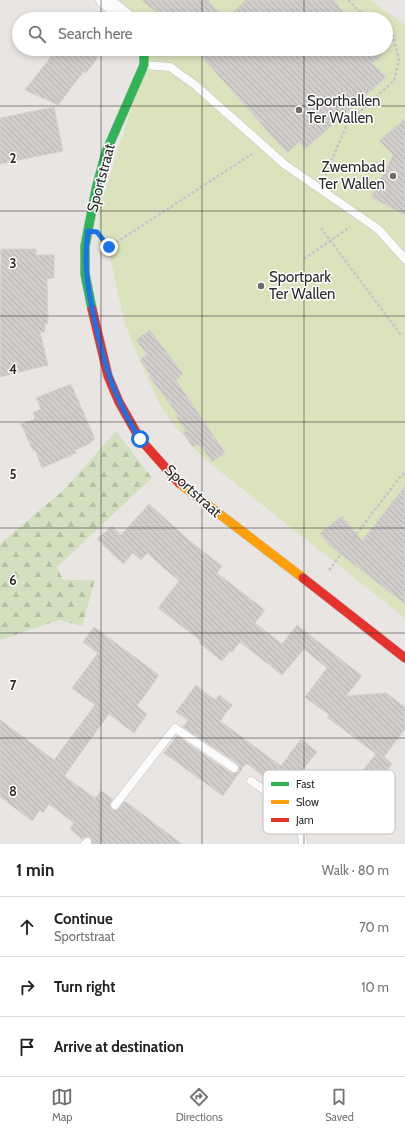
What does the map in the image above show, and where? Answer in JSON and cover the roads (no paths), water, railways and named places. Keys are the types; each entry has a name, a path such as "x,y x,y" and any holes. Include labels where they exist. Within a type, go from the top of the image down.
{"street":[{"path":"104,0 119,12"},
{"name":"Sportstraat","path":"144,56 144,65 106,152 96,189 85,246 85,274 99,342 108,376 119,402 140,439 179,483 405,658"}],"lane":[{"path":"144,65 170,67 195,85 284,164 378,229 405,259"},
{"path":"115,805 176,728 234,768"},
{"path":"251,781 263,789"},
{"path":"302,834 303,844"}],"place":[{"name":"Sporthallen Ter Wallen","path":"299,110"},
{"name":"Zwembad Ter Wallen","path":"393,176"},
{"name":"Sportpark Ter Wallen","path":"261,286"}]}
